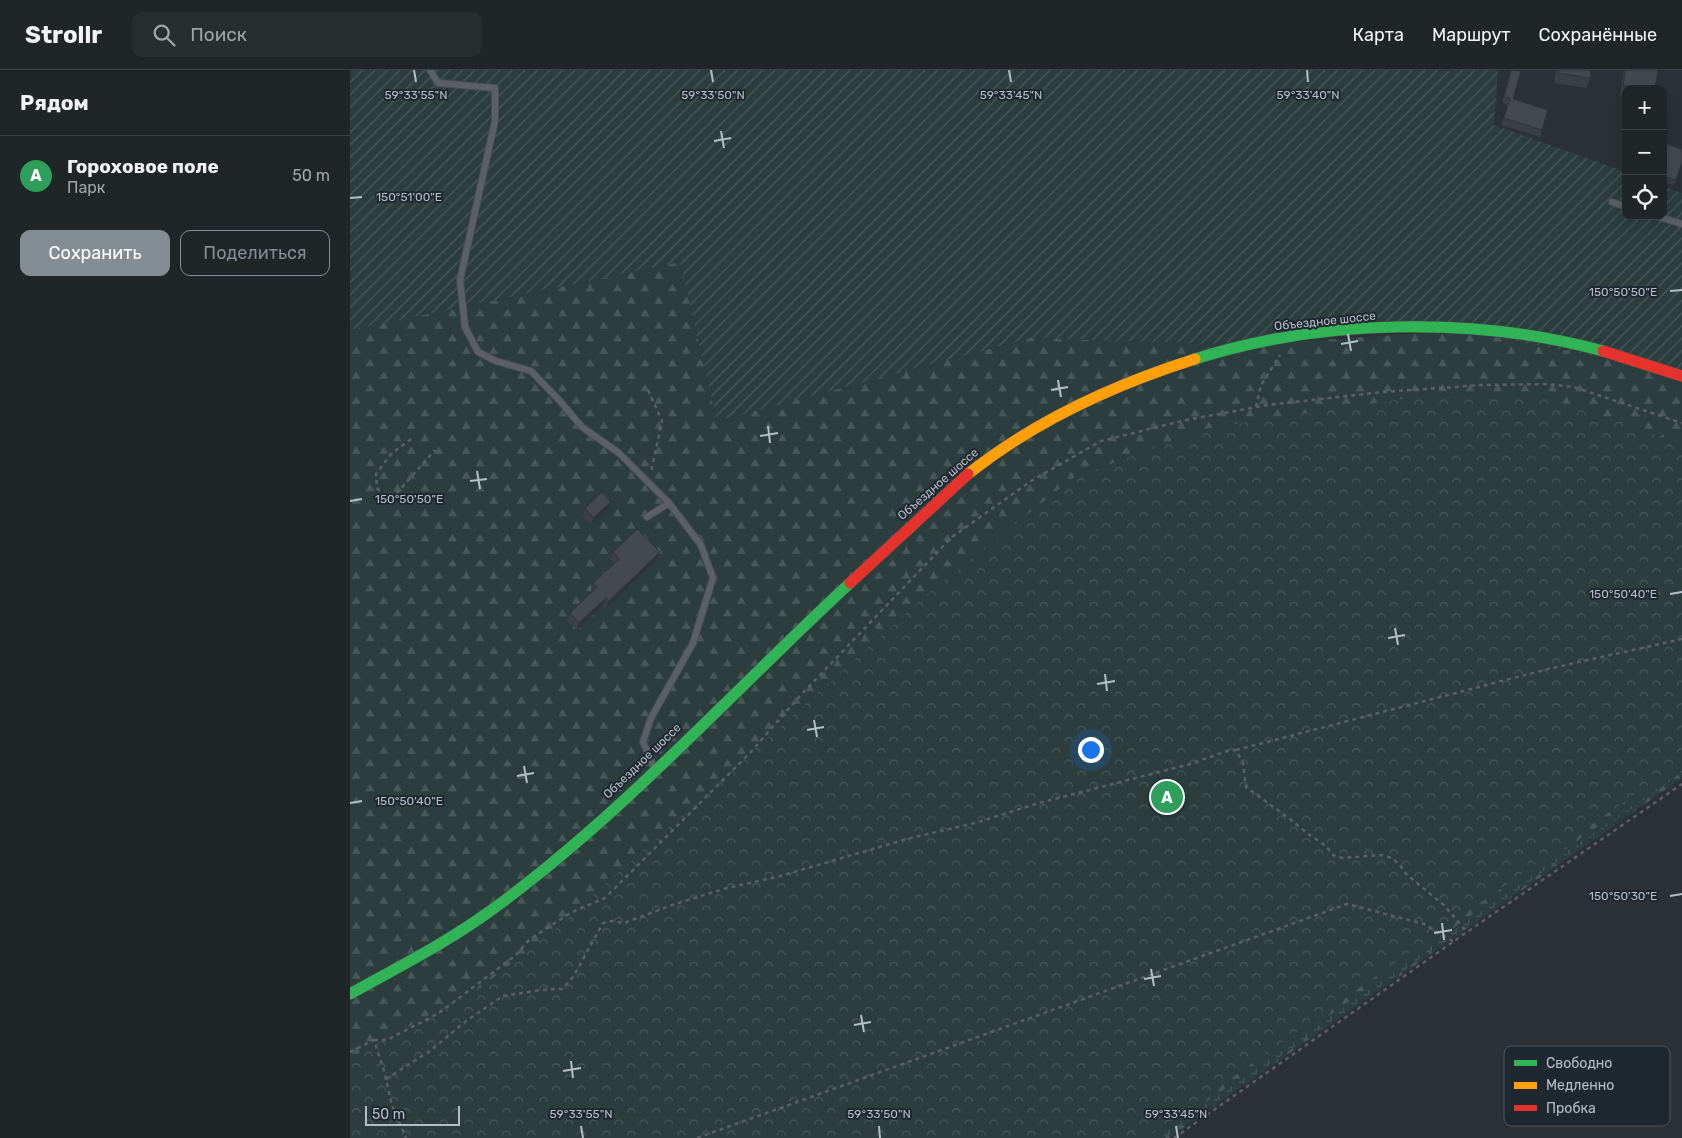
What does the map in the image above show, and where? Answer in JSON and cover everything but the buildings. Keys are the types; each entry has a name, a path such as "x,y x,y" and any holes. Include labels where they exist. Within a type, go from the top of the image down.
{"street":[{"name":"Объездное шоссе","path":"350,994 427,951 509,898 582,837 819,611 889,548 921,515 1004,446 1076,405 1142,376 1210,355 1283,338 1404,327 1482,329 1519,333 1561,341 1682,376"}],"lane":[{"path":"430,70 438,83 495,88 495,121 460,280 464,327 478,352 496,362 531,371 582,427 619,454 669,503 701,544 713,578 693,643 651,718 643,742 654,769"},
{"path":"1612,202 1622,206"},
{"path":"1667,219 1682,224"},
{"path":"647,517 669,503"}],"path":[{"path":"1256,407 1261,386 1280,357 1283,338"},
{"path":"350,1052 374,1040 387,1040 439,1013 516,955 529,940 570,913 605,898 749,754 798,698 952,537 1031,482 1101,441 1186,420 1256,407 1384,392 1482,385 1547,384 1574,387 1682,423"},
{"path":"648,390 662,421 649,483"},
{"path":"412,439 391,454 376,474 377,488 386,497 396,494 435,450"},
{"path":"386,1079 430,1051 466,1021 503,996 562,989 573,977 603,923 612,921 624,923 675,904 727,888 777,877 907,839 975,823 1038,804 1190,764 1230,750 1548,669 1682,639"},
{"path":"1236,750 1243,763 1246,787 1255,795 1264,799 1326,846 1334,856 1342,858 1381,855 1392,858 1400,864 1407,875 1444,905 1468,932"},
{"path":"1174,1138 1682,784"},
{"path":"697,1138 1347,904 1424,924 1454,942"},
{"path":"374,1040 392,1105 406,1138"}],"green space":[{"path":"350,70 1498,70 1494,125 1622,171 1622,220 1667,220 1667,187 1682,193 1682,377 1654,367 1442,327 1249,345 1030,338 717,421 680,262 350,330"},
{"path":"680,262 717,421 1030,338 1249,345 1482,329 1682,377 1682,778 1169,1138 350,1138 350,330"},
{"path":"1449,392 1541,395 1682,444 1682,761 1146,1138 350,1138 350,1058 482,987 557,928 930,592 1073,478 1209,428"},
{"path":"1682,767 1682,772 1665,785 1464,928 1164,1138 1155,1138"}],"traffic: fast":[{"path":"1195,359 1243,346 1294,336 1398,327 1451,328 1503,332 1554,340 1603,351"},
{"path":"350,994 423,954 458,932 493,909 541,872 632,793 850,583"}],"traffic: slow":[{"path":"968,474 1021,437 1076,406 1134,380 1195,359"}],"traffic: jam":[{"path":"1603,351 1682,376"},
{"path":"850,583 968,474"}],"place":[{"name":"Гороховое поле","path":"1167,797"}]}
